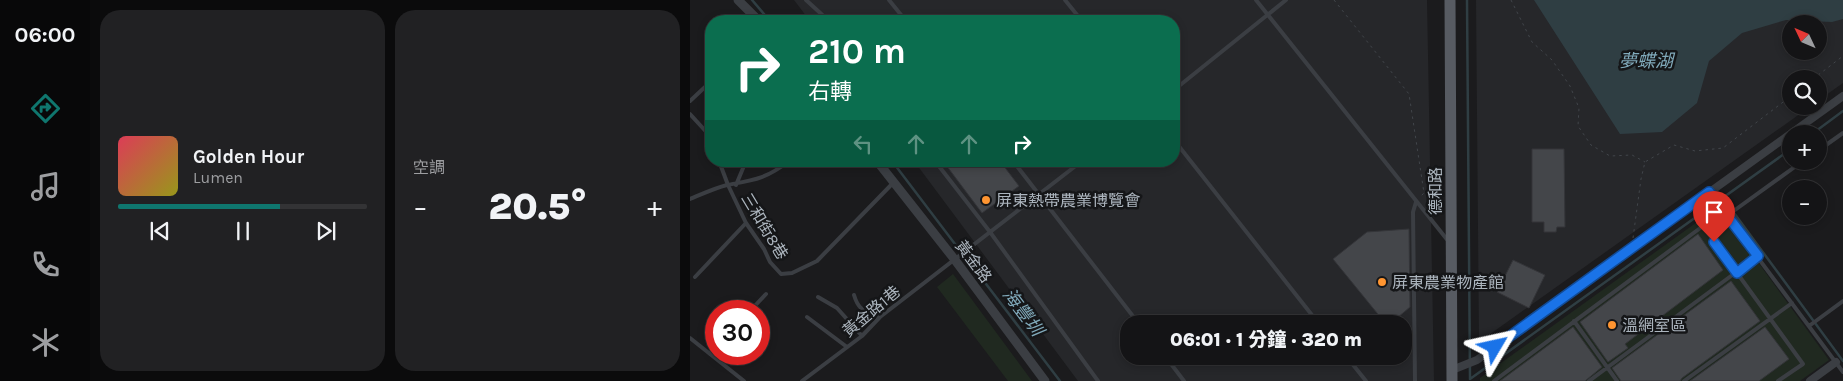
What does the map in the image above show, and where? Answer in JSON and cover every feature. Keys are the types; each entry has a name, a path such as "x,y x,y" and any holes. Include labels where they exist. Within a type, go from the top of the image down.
{"main road":[{"name":"德和路","path":"1450,0 1452,376"}],"street":[{"path":"738,0 753,15"},
{"path":"1452,376 1480,358 1843,96"},
{"name":"黃金路","path":"882,167 955,260 1045,381"},
{"path":"1810,381 1836,362"}],"lane":[{"path":"806,0 822,15"},
{"path":"889,0 901,15"},
{"path":"1065,0 1077,15"},
{"path":"1256,0 1452,246"},
{"path":"1180,85 1286,0"},
{"path":"690,101 705,86"},
{"path":"690,114 705,130"},
{"path":"1827,144 1843,132"},
{"path":"1180,148 1312,315"},
{"name":"三和街8巷","path":"721,167 746,223 775,269 781,274 792,273 817,261 894,182"},
{"path":"736,185 744,167"},
{"path":"690,199 728,185 754,181 782,167"},
{"path":"940,167 990,232 1098,381"},
{"path":"1017,167 1132,315"},
{"name":"黃金路1巷","path":"802,381 862,336 880,317 1074,167"},
{"path":"1728,215 1790,170"},
{"path":"1709,192 1728,215 1843,372"},
{"path":"1415,381 1413,212 1416,202"},
{"path":"695,277 746,223"},
{"path":"1494,381 1703,226 1803,364 1778,381"},
{"path":"1589,381 1758,256"},
{"path":"760,300 766,294"},
{"path":"854,295 856,304 861,309 880,317"},
{"path":"818,296 836,308 862,336"},
{"path":"1809,326 1843,301"},
{"path":"1684,381 1792,303"},
{"path":"807,317 848,347"},
{"path":"1574,322 1617,381"},
{"path":"690,338 705,350"},
{"path":"724,365 744,381"},
{"path":"1172,365 1184,381"},
{"path":"1353,365 1366,381"}],"path":[{"path":"1334,0 1409,94 1424,193 1416,202"},
{"path":"1510,0 1532,42 1552,60 1570,86 1580,108 1578,126 1591,145 1610,156 1632,155 1645,162"},
{"path":"1825,70 1843,56"},
{"path":"1631,248 1645,162 1674,145 1695,151 1723,148 1782,103"}],"shaded area":[{"path":"794,0 1427,0 1434,381 1078,381 918,167 1180,167 1180,15 805,15"},
{"path":"1476,0 1843,0 1843,83 1827,94 1827,70 1782,70 1782,115 1798,115 1479,342"},
{"path":"1718,207 1829,360 1800,381 1480,381 1480,378"},
{"path":"953,274 1032,381 1008,381 937,287"}],"water":[{"name":"夢蝶湖","path":"1534,0 1843,0 1843,19 1828,22 1828,15 1782,15 1782,21 1742,33 1709,61 1697,103 1662,132 1620,134"}],"building":[{"path":"1532,149 1564,149 1565,227 1557,227 1556,232 1544,232 1544,222 1532,222"},
{"name":"屏東熱帶農業博覽會","path":"948,167 1005,167 1019,186 982,213"},
{"name":"屏東農業物產館","path":"1409,229 1410,307 1401,315 1379,315 1333,259 1367,232"},
{"name":"溫網室區","path":"1698,234 1723,270 1625,344 1628,348 1608,362 1580,322"},
{"path":"1513,260 1545,275 1529,308 1497,292"},
{"name":"溫網室區","path":"1731,281 1760,321 1680,381 1621,381 1612,368"},
{"path":"1573,327 1602,367 1585,381 1500,381"},
{"name":"溫網室區","path":"1765,327 1789,359 1759,381 1690,381"}],"waterway":[{"name":"海豐圳","path":"752,0 765,15"},
{"path":"1467,0 1470,379"},
{"path":"1824,125 1843,111"},
{"path":"1470,379 1782,155"},
{"name":"海豐圳","path":"897,167 958,248"},
{"path":"1723,198 1843,361"},
{"name":"海豐圳","path":"967,259 1060,381"}],"place":[{"name":"屏東熱帶農業博覽會","path":"986,200"},
{"name":"屏東農業物產館","path":"1382,282"},
{"name":"溫網室區","path":"1612,325"}],"route":[{"path":"1495,347 1709,192 1758,256 1737,273 1714,242"}]}
